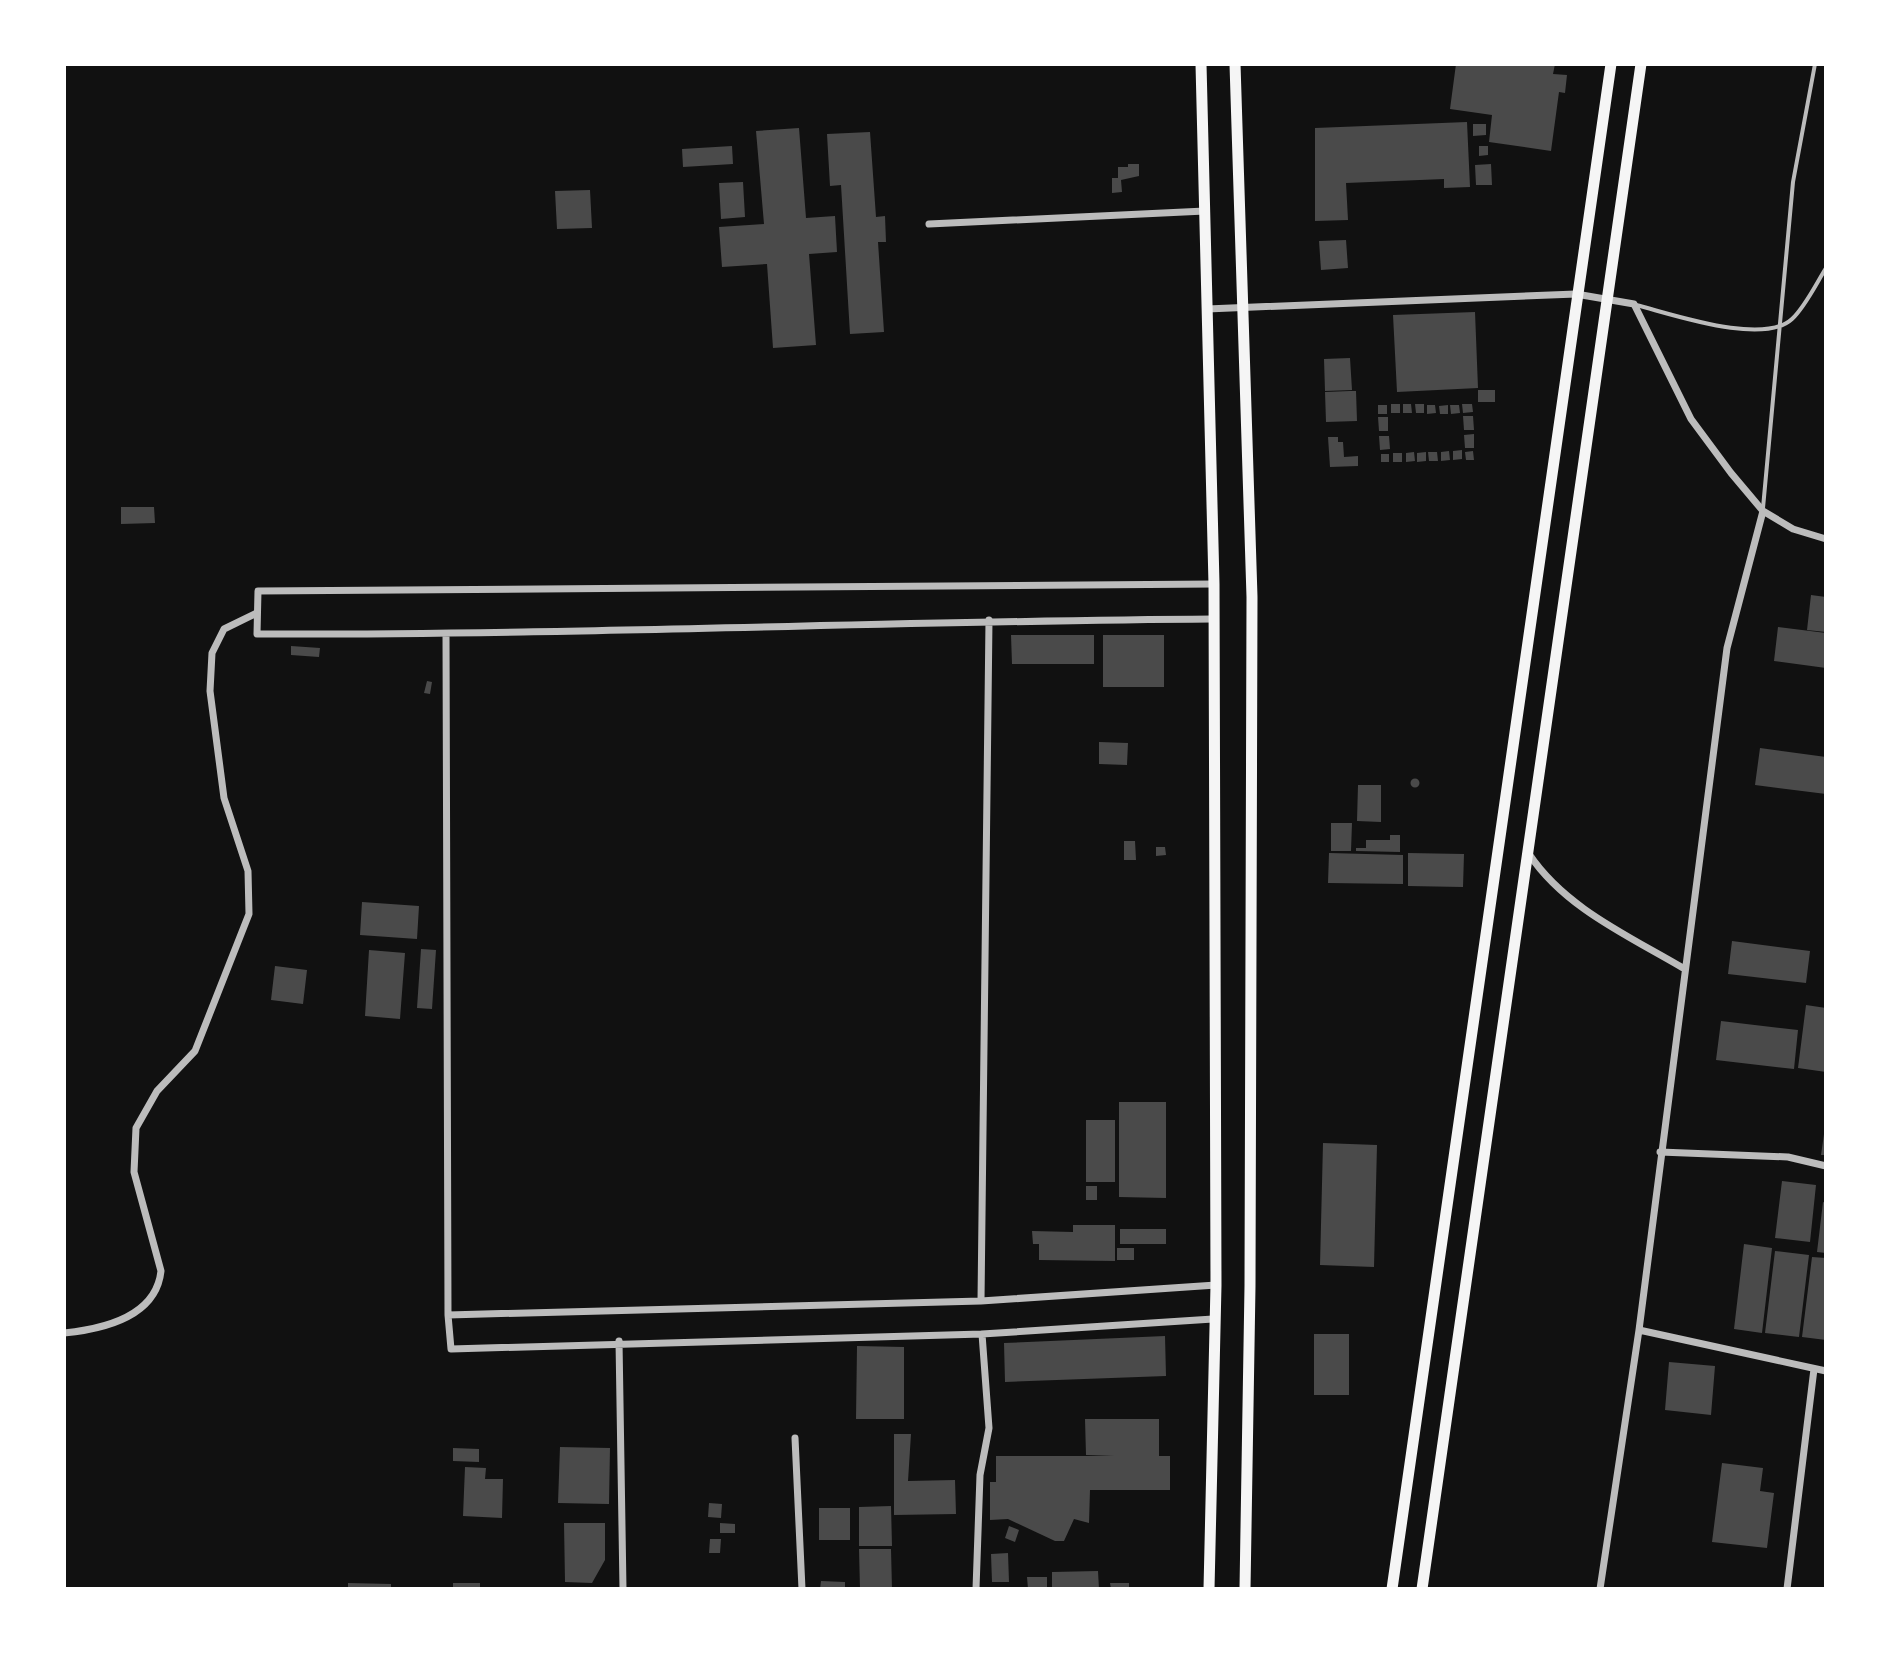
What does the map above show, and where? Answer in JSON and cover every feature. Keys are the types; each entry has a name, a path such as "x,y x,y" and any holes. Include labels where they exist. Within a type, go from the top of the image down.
{"main road":[{"path":"1201,64 1214,584 1216,1285 1209,1589"},
{"path":"1235,64 1252,597 1250,1286 1245,1589"},
{"path":"1392,1589 1611,64"},
{"path":"1422,1589 1641,64"}],"street":[{"path":"929,224 1205,211"},
{"path":"1207,309 1576,294 1634,304 1691,419 1763,511 1793,529 1826,539"},
{"path":"1600,1589 1639,1330 1683,968 1727,648 1763,511"},
{"path":"1212,619 989,620 446,634 257,634 258,591 1214,584"},
{"path":"64,1333 110,1324 149,1305 159,1288 161,1271 134,1172 136,1128 157,1091 195,1051 249,914 248,871 224,798 210,691 212,653 224,629 257,613"},
{"path":"981,1301 989,620"},
{"path":"446,634 448,1315 451,1349 619,1341 982,1334 1213,1319"},
{"path":"1528,852 1549,881 1575,903 1683,968"},
{"path":"1660,1152 1788,1157 1826,1166"},
{"path":"448,1315 981,1301 1216,1285"},
{"path":"1639,1330 1826,1371"},
{"path":"976,1589 980,1475 989,1428 982,1334"},
{"path":"619,1341 623,1589"},
{"path":"1787,1589 1814,1369"},
{"path":"795,1438 802,1589"}],"lane":[{"path":"1763,511 1793,182 1815,64"},
{"path":"1634,304 1712,324 1765,331 1779,328 1792,319 1826,268"}],"building":[{"path":"1456,64 1555,64 1553,74 1567,75 1565,93 1559,92 1551,151 1489,142 1492,115 1450,109"},
{"path":"1467,122 1470,187 1444,188 1444,179 1346,183 1348,220 1315,221 1315,128"},
{"path":"1473,124 1486,124 1486,135 1473,136"},
{"path":"799,128 806,218 835,216 837,252 809,254 816,345 773,348 767,264 722,267 719,227 764,224 756,131"},
{"path":"870,132 876,217 885,216 886,242 878,242 884,332 850,334 841,185 830,186 827,134"},
{"path":"732,146 733,164 683,167 682,149"},
{"path":"1479,146 1488,146 1488,155 1479,156"},
{"path":"1128,164 1139,164 1139,176 1121,180 1122,192 1112,193 1112,178 1118,178 1118,167 1128,167"},
{"path":"1491,164 1492,185 1476,185 1475,165"},
{"path":"743,182 745,217 721,219 719,183"},
{"path":"590,190 592,228 557,229 555,191"},
{"path":"1346,240 1348,268 1321,270 1319,241"},
{"path":"1475,312 1478,388 1397,392 1393,315"},
{"path":"1350,358 1352,390 1325,391 1324,359"},
{"path":"1478,390 1495,390 1495,402 1478,402"},
{"path":"1356,391 1357,421 1326,422 1325,392"},
{"path":"1391,404 1400,404 1400,413 1391,413"},
{"path":"1403,404 1411,404 1412,413 1403,413"},
{"path":"1415,404 1424,404 1424,413 1416,413"},
{"path":"1462,404 1472,404 1473,412 1463,413"},
{"path":"1378,405 1387,405 1387,414 1378,414"},
{"path":"1427,405 1435,405 1436,413 1427,414"},
{"path":"1448,405 1448,414 1440,414 1439,406"},
{"path":"1450,405 1459,405 1460,413 1451,414"},
{"path":"1463,416 1473,416 1474,430 1464,430"},
{"path":"1378,417 1388,417 1388,431 1379,431"},
{"path":"1474,434 1474,448 1465,448 1464,435"},
{"path":"1379,436 1389,436 1390,449 1380,450"},
{"path":"1328,437 1338,437 1338,442 1343,442 1344,457 1358,456 1358,466 1330,467"},
{"path":"1462,450 1462,459 1453,460 1453,451"},
{"path":"1449,451 1450,460 1441,461 1441,452"},
{"path":"1473,451 1474,460 1466,460 1465,452"},
{"path":"1414,452 1415,461 1406,462 1406,453"},
{"path":"1426,452 1426,461 1417,462 1417,453"},
{"path":"1428,452 1437,452 1438,461 1429,461"},
{"path":"1393,453 1402,453 1402,462 1393,462"},
{"path":"1381,454 1389,454 1389,462 1381,462"},
{"path":"121,507 154,507 155,523 121,524"},
{"path":"1811,595 1826,597 1826,632 1807,630"},
{"path":"1778,627 1826,633 1826,668 1774,661"},
{"path":"1011,635 1094,635 1094,664 1012,664"},
{"path":"1103,635 1164,635 1164,687 1103,687"},
{"path":"291,646 320,648 319,657 291,655"},
{"path":"427,681 432,682 430,694 424,693"},
{"path":"1099,742 1128,743 1127,765 1099,764"},
{"path":"1760,748 1826,757 1826,794 1755,785"},
{"path":"1415,778 1420,783 1415,788 1410,783"},
{"path":"1358,785 1381,785 1381,822 1357,821"},
{"path":"1331,823 1352,823 1351,851 1331,851"},
{"path":"1390,835 1400,835 1400,852 1356,851 1356,848 1366,848 1366,840 1390,840"},
{"path":"1124,841 1135,841 1136,860 1124,860"},
{"path":"1156,847 1165,847 1166,855 1156,856"},
{"path":"1329,853 1403,855 1403,884 1328,883"},
{"path":"1408,853 1464,854 1463,887 1408,886"},
{"path":"362,902 419,906 417,939 360,935"},
{"path":"1732,941 1810,951 1806,983 1728,974"},
{"path":"421,949 436,950 432,1009 417,1008"},
{"path":"369,950 405,953 400,1019 365,1016"},
{"path":"275,966 307,970 303,1004 271,1000"},
{"path":"1806,1005 1826,1008 1826,1072 1798,1068"},
{"path":"1721,1021 1798,1030 1794,1069 1716,1060"},
{"path":"1119,1102 1166,1102 1166,1198 1119,1197"},
{"path":"1086,1120 1115,1120 1115,1182 1086,1182"},
{"path":"1824,1134 1826,1155 1821,1155"},
{"path":"1323,1143 1377,1145 1374,1267 1320,1265"},
{"path":"1782,1181 1816,1185 1810,1242 1775,1238"},
{"path":"1086,1186 1097,1186 1097,1200 1086,1200"},
{"path":"1823,1202 1826,1203 1826,1253 1817,1252"},
{"path":"1073,1225 1115,1225 1115,1261 1039,1260 1039,1244 1033,1244 1032,1231 1073,1232"},
{"path":"1120,1229 1166,1229 1166,1244 1120,1244"},
{"path":"1744,1244 1772,1248 1762,1333 1734,1329"},
{"path":"1117,1248 1134,1248 1134,1260 1117,1260"},
{"path":"1775,1251 1809,1255 1799,1337 1765,1333"},
{"path":"1812,1257 1826,1258 1826,1340 1802,1337"},
{"path":"1314,1334 1349,1334 1349,1395 1314,1395"},
{"path":"1165,1336 1166,1376 1005,1382 1004,1343"},
{"path":"857,1346 904,1347 904,1419 856,1419"},
{"path":"1669,1362 1715,1366 1711,1415 1665,1410"},
{"path":"1085,1419 1159,1419 1159,1456 1170,1456 1170,1490 1090,1490 1089,1523 1074,1519 1064,1541 1055,1541 1008,1519 990,1520 990,1482 996,1482 996,1456 1114,1456 1086,1455"},
{"path":"894,1434 911,1434 908,1481 955,1480 956,1514 894,1515"},
{"path":"560,1447 610,1448 609,1504 558,1503"},
{"path":"453,1448 479,1449 479,1462 453,1461"},
{"path":"1722,1463 1763,1468 1760,1491 1774,1493 1767,1548 1712,1542"},
{"path":"465,1467 486,1468 485,1479 503,1479 502,1518 463,1516"},
{"path":"709,1503 722,1504 721,1518 708,1517"},
{"path":"891,1506 892,1546 859,1546 859,1507"},
{"path":"819,1508 850,1508 850,1540 819,1540"},
{"path":"564,1523 605,1523 605,1560 592,1583 565,1582"},
{"path":"720,1523 735,1524 735,1533 720,1533"},
{"path":"1009,1526 1019,1530 1015,1542 1005,1538"},
{"path":"710,1539 721,1539 720,1553 709,1553"},
{"path":"859,1549 891,1549 892,1589 860,1589"},
{"path":"1008,1553 1009,1582 992,1582 991,1554"},
{"path":"1098,1571 1099,1589 1052,1589 1052,1572"},
{"path":"1027,1577 1047,1577 1047,1589 1028,1589"},
{"path":"821,1581 845,1582 845,1589 820,1589"},
{"path":"348,1583 391,1584 391,1589 348,1589"},
{"path":"453,1583 480,1583 480,1589 453,1589"},
{"path":"1110,1583 1129,1583 1129,1589 1111,1589"}]}
